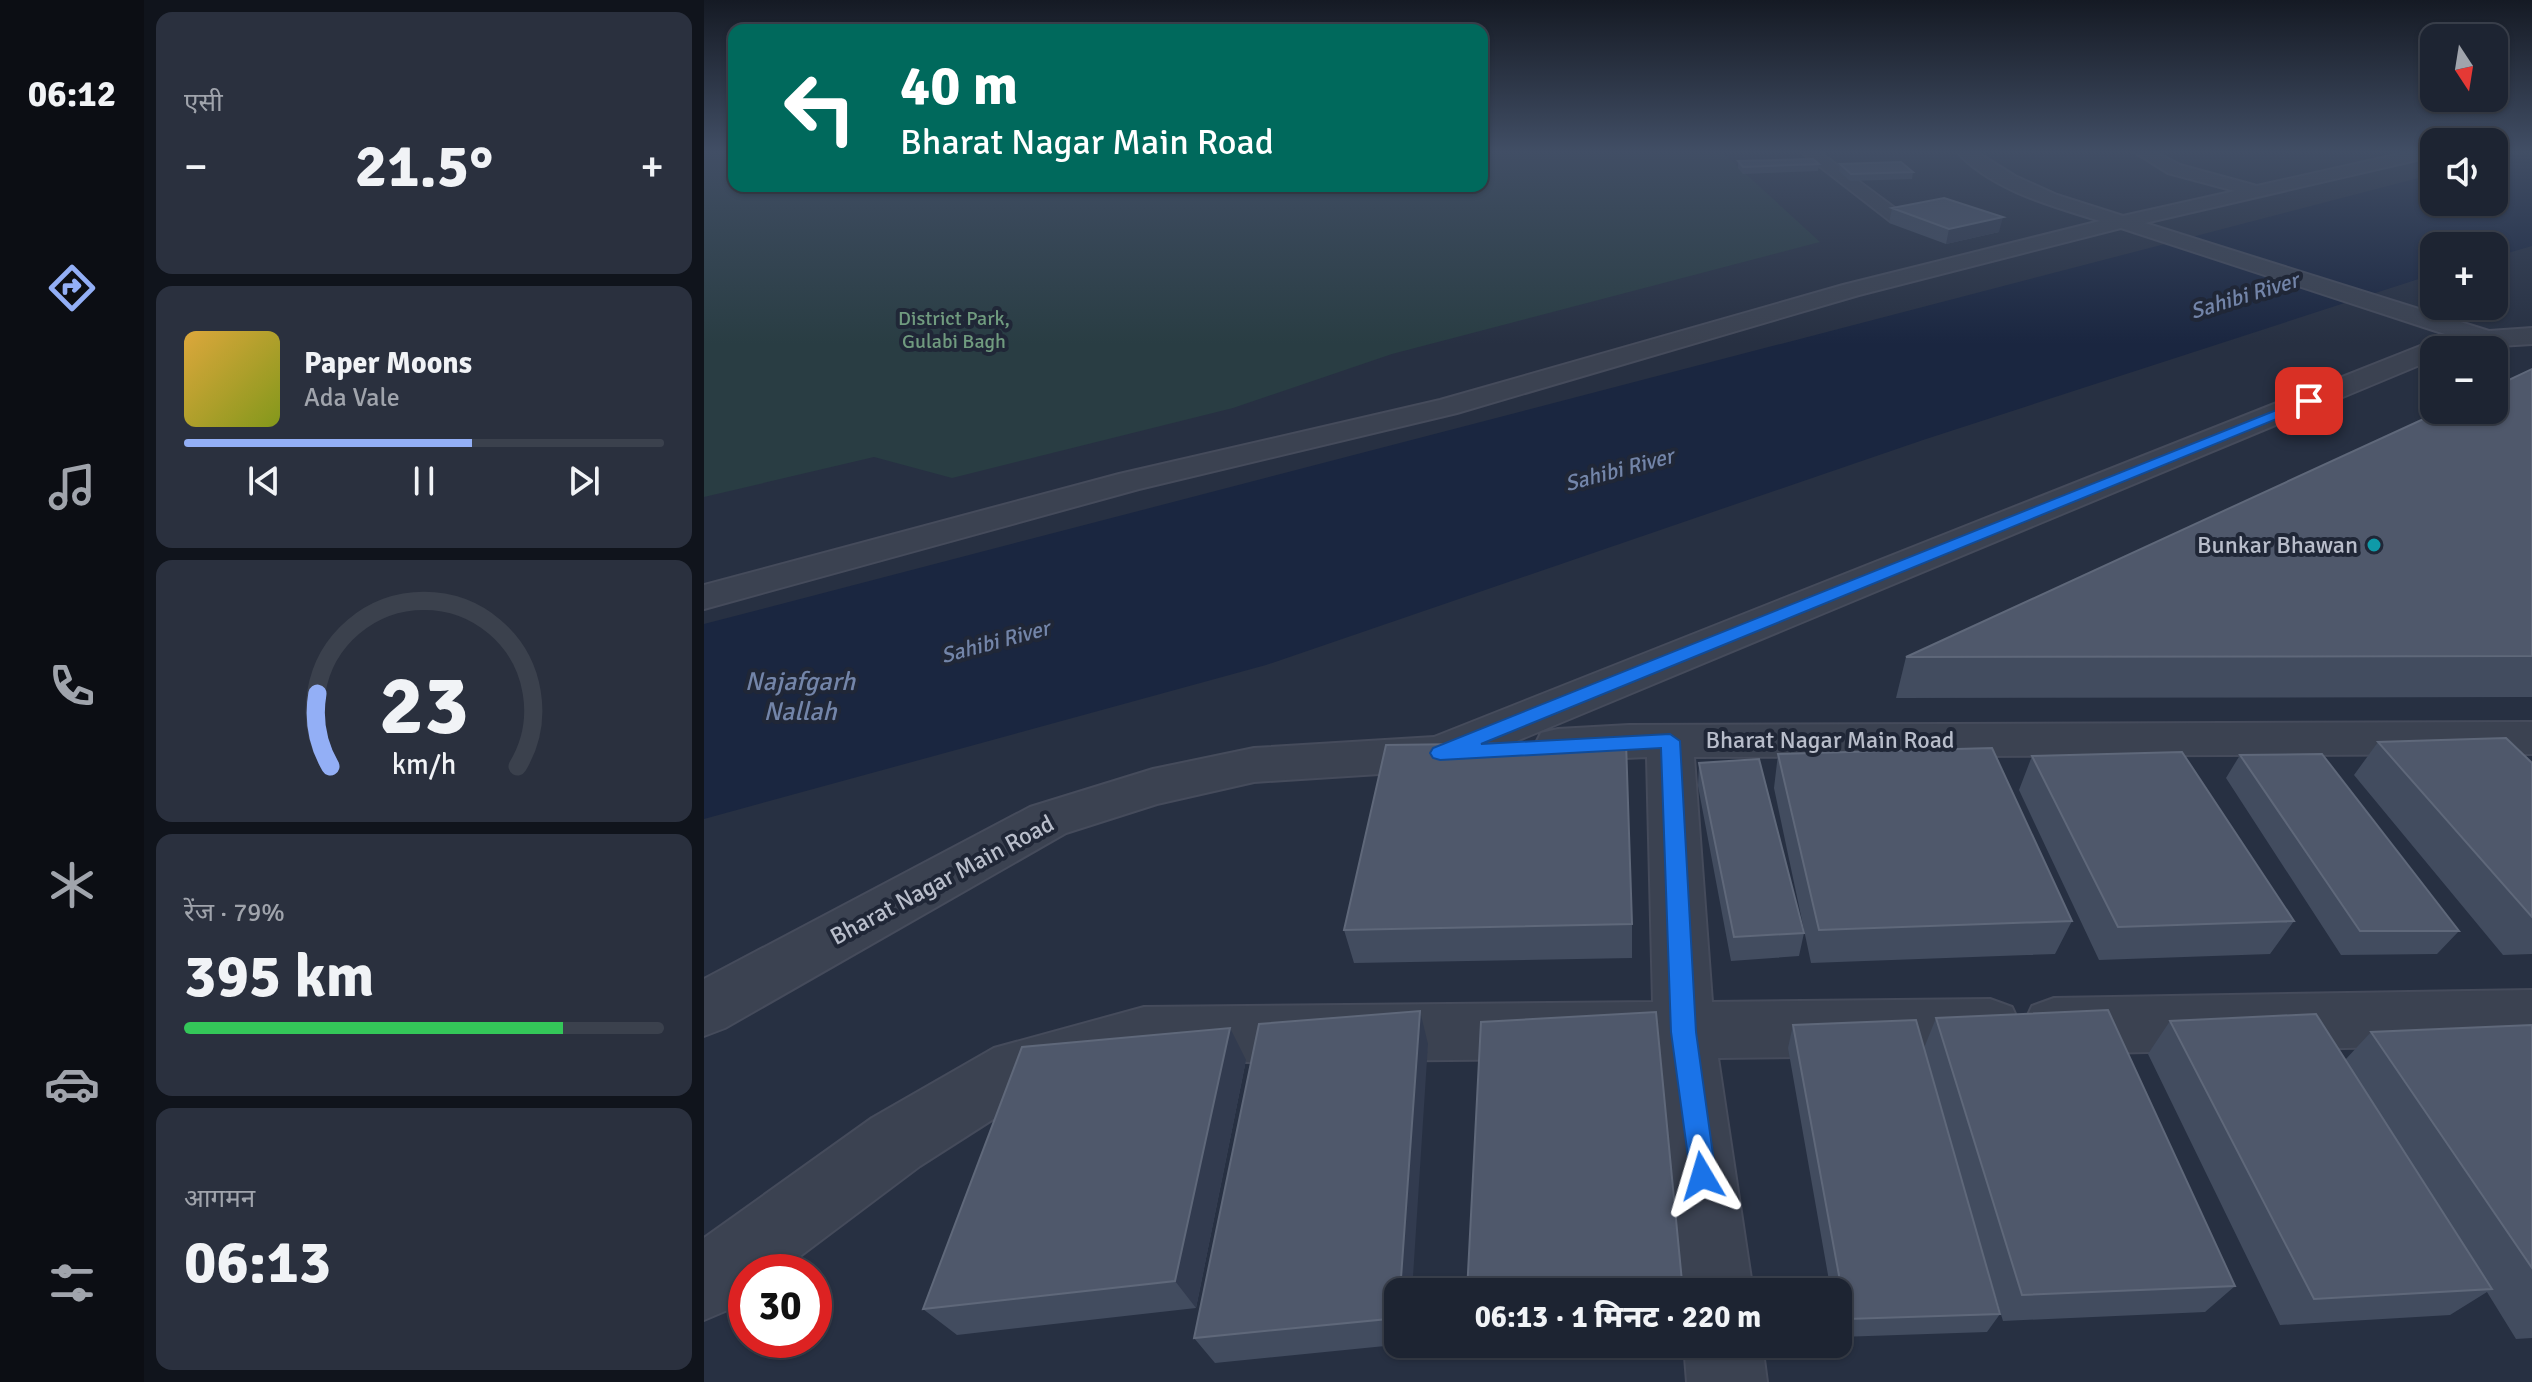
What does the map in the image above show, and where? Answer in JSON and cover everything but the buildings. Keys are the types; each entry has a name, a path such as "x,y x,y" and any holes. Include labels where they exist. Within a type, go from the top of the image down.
{"street":[{"path":"2103,215 2478,336"},
{"path":"704,597 1131,481 1447,407 1851,290 2150,215"},
{"path":"2508,336 2532,336"},
{"path":"1440,753 2420,355"},
{"name":"Bharat Nagar Main Road","path":"704,1009 1048,820 1153,787 1254,765 1670,741 2532,738"},
{"path":"1670,741 1684,1032 1714,1278"},
{"path":"704,1283 896,1142 1016,1069 1144,1035 1684,1032 2532,1017"},
{"path":"1724,1358 1727,1382"}],"green space":[{"name":"District Park, Gulabi Bagh","path":"704,215 1791,215 1820,242 1392,354 1233,408 952,478 874,457 704,497"}],"water":[{"name":"Najafgarh Nallah","path":"2274,215 2532,215 2532,246 2508,253 2508,232 2420,232 2420,279 1923,440 1266,665 704,819 704,624"}],"place":[{"name":"Bunkar Bhawan","path":"2374,545"}],"route":[{"path":"1702,1176 1684,1032 1670,741 1440,753 2309,401"}],"water label":[{"name":"Sahibi River","path":"2244,295"},
{"name":"Sahibi River","path":"1619,469"},
{"name":"Sahibi River","path":"995,641"}]}
